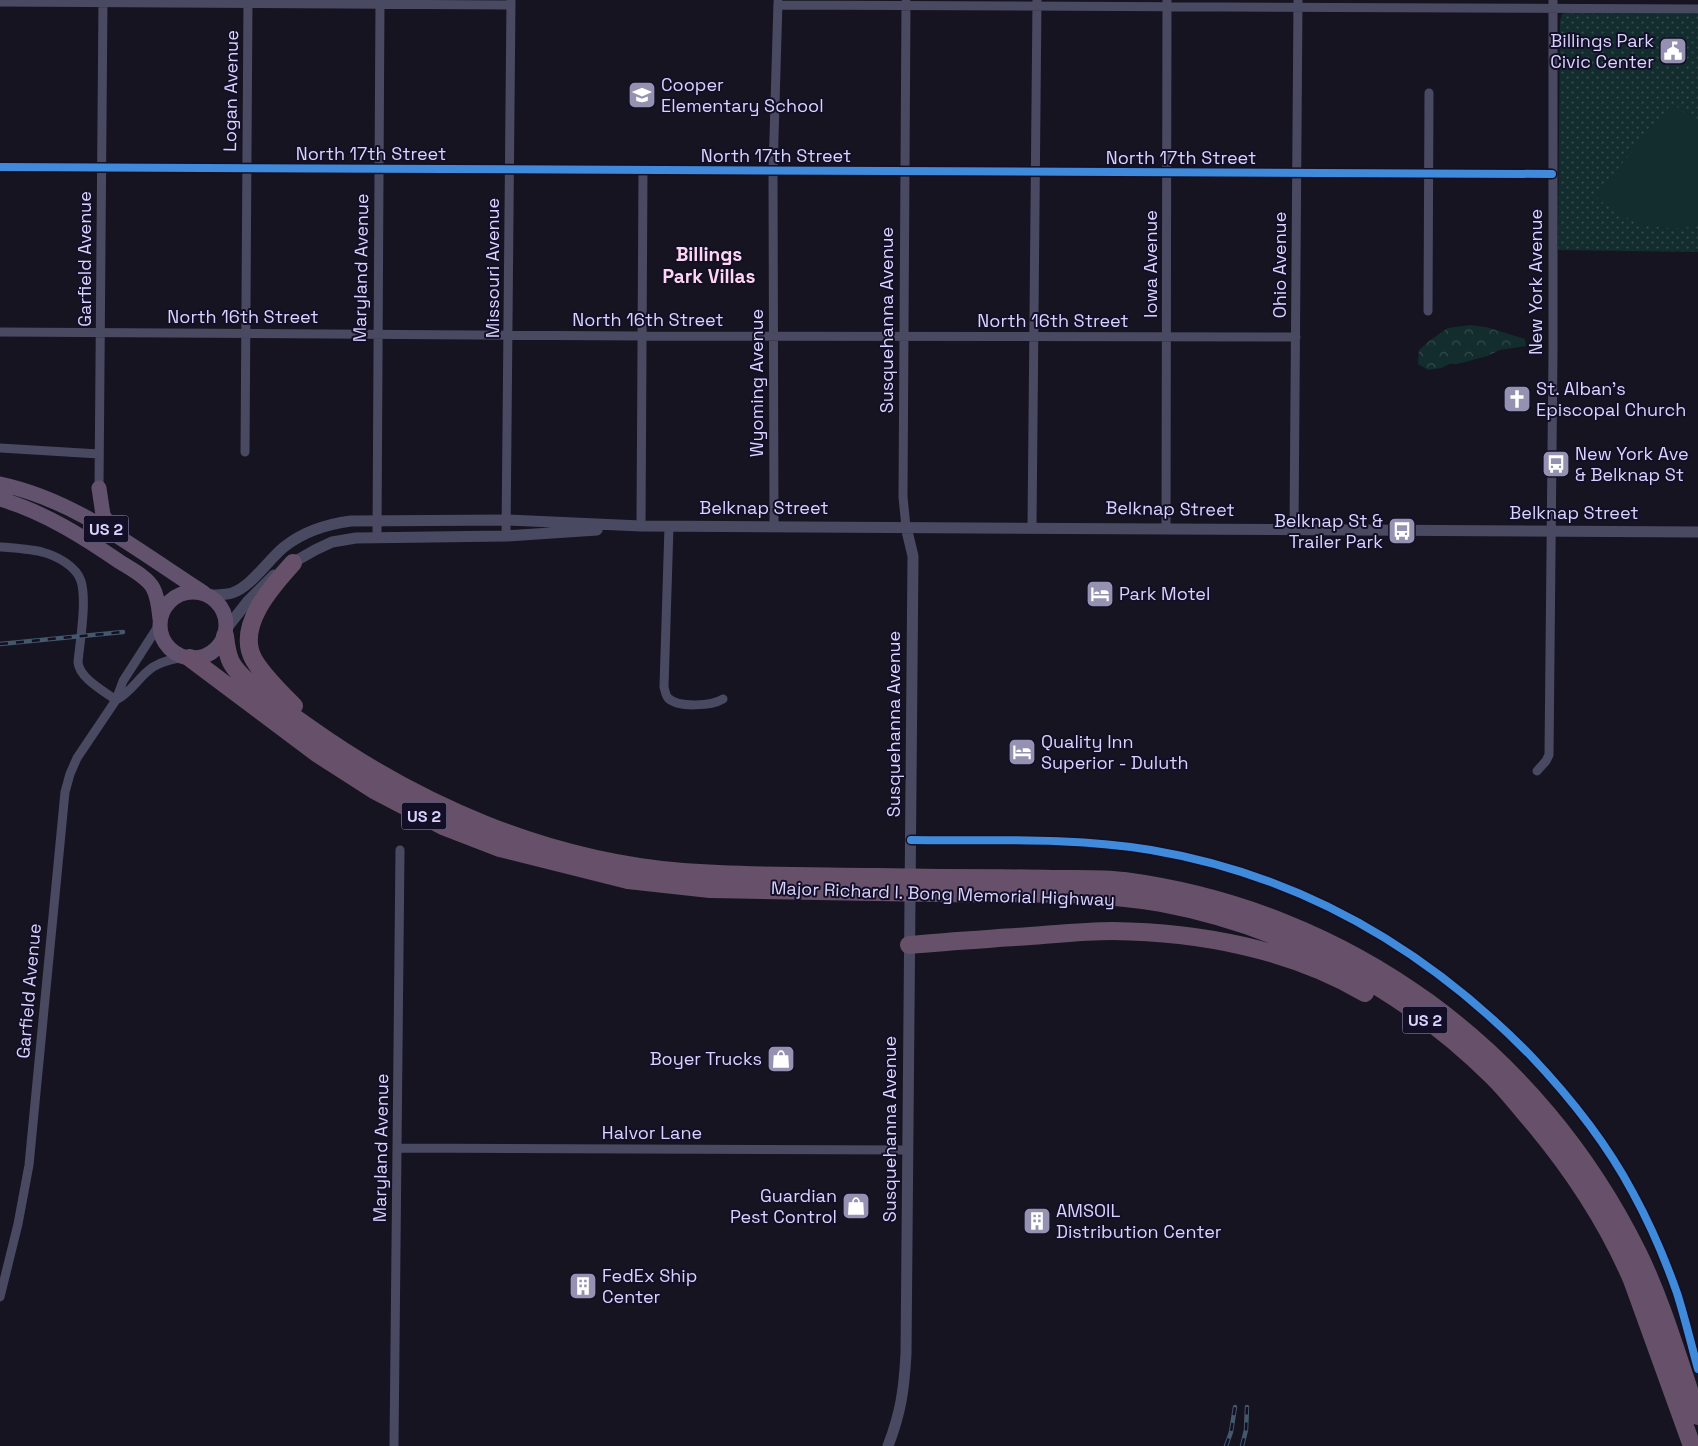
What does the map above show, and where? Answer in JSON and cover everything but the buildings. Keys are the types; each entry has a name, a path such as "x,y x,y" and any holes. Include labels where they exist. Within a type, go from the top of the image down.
{"highway":[{"name":"US 2","path":"0,484 43,497 84,516 206,594 221,606 226,621 226,633"},
{"path":"63,506 84,504 99,488"},
{"path":"99,488 104,518 118,537"},
{"name":"US 2","path":"0,499 30,510 66,528 138,574 154,589 160,622 160,634 169,648 187,658"},
{"path":"293,563 269,591 255,614 249,644 251,654 259,668 328,741"},
{"path":"160,622 163,610 168,602 176,596 194,591 206,594"},
{"path":"187,658 207,655 220,644 226,633"},
{"name":"Major Richard I. Bong Memorial Highway","path":"226,633 230,661 236,671 328,741 387,779 418,796 498,830 564,851 643,867 683,872 875,884"},
{"name":"Major Richard I. Bong Memorial Highway","path":"187,658 318,754 374,790 443,826 500,848 628,880 710,888 1122,881 1197,895 1274,918 1349,952 1409,988 1473,1038 1502,1064 1531,1094 1588,1167 1622,1222 1648,1274 1698,1416"},
{"name":"Major Richard I. Bong Memorial Highway","path":"939,885 1069,894 1160,903 1230,920 1302,948 1365,980 1400,1001 1465,1051 1493,1078 1548,1141 1594,1206 1623,1258 1650,1326 1692,1446"},
{"path":"909,945 1119,931 1154,932 1196,937 1229,942 1267,952 1299,963 1359,990 1399,1013 1457,1057 1513,1111 1548,1141"}],"street":[{"name":"Garfield Avenue","path":"99,488 103,1"},
{"path":"0,2 511,2"},
{"name":"Logan Avenue","path":"245,452 248,2"},
{"name":"Maryland Avenue","path":"377,537 380,2"},
{"name":"Missouri Avenue","path":"506,536 511,2"},
{"path":"778,3 1553,4 1698,9"},
{"name":"Wyoming Avenue","path":"774,526 773,171 778,3"},
{"name":"Susquehanna Avenue","path":"888,1446 900,1413 904,1384 912,820 913,556 906,526 903,496 906,3"},
{"path":"1032,527 1037,3"},
{"name":"Iowa Avenue","path":"1166,528 1167,3"},
{"name":"Ohio Avenue","path":"1294,529 1298,4"},
{"name":"New York Avenue","path":"1537,770 1549,755 1553,4"},
{"path":"1428,311 1429,93"},
{"name":"North 17th Street","path":"0,167 1552,174"},
{"path":"641,526 643,170"},
{"name":"North 16th Street","path":"0,332 773,337 1296,337"},
{"path":"0,448 99,454"},
{"name":"Belknap Street","path":"206,594 229,594 242,588 285,546 313,531 338,522 377,520 506,520 641,526 906,526 1698,532"},
{"name":"Belknap Street","path":"226,633 260,588 282,569 332,542 377,537 506,536 641,526"},
{"path":"669,526 665,693 677,703 708,704 718,702 723,698"},
{"path":"0,547 34,550 52,555 67,564 78,574 82,584 83,596 79,669 84,676 116,700"},
{"name":"Garfield Avenue","path":"0,1297 18,1224 29,1165 64,792 77,758 116,700 123,681 160,622"},
{"name":"Garfield Avenue","path":"116,700 130,691 152,667 165,662 187,658"},
{"name":"Maryland Avenue","path":"394,1446 400,850"},
{"name":"Halvor Lane","path":"397,1148 907,1150"}],"green space":[{"path":"1562,14 1698,14 1698,252 1558,250 1560,21"},
{"path":"1670,106 1677,107 1698,125 1698,226 1669,228 1643,224 1618,213 1595,196"},
{"path":"1470,325 1486,327 1525,339 1526,346 1500,350 1487,356 1462,363 1450,364 1441,368 1428,370 1418,364 1419,350 1429,341 1448,328"}],"railway":[{"path":"0,644 123,632"},
{"path":"1226,1446 1231,1432 1235,1407"},
{"path":"1242,1446 1246,1430 1247,1407"}],"cycle path":[{"path":"0,167 1552,174"},
{"path":"911,840 1031,840 1091,843 1151,850 1205,862 1258,878 1308,898 1357,922 1403,950 1447,981 1490,1016 1530,1055 1559,1087 1599,1138 1633,1193 1657,1242 1677,1293 1698,1369"}],"place":[{"name":"Billings Park Civic Center","path":"1673,51"},
{"name":"Cooper Elementary School","path":"642,95"},
{"name":"St. Alban's Episcopal Church","path":"1517,399"},
{"name":"New York Ave & Belknap St","path":"1556,464"},
{"name":"Belknap St & Trailer Park","path":"1402,531"},
{"name":"Park Motel","path":"1100,594"},
{"name":"Quality Inn Superior - Duluth","path":"1022,752"},
{"name":"Boyer Trucks","path":"781,1059"},
{"name":"Guardian Pest Control","path":"856,1206"},
{"name":"AMSOIL Distribution Center","path":"1037,1221"},
{"name":"FedEx Ship Center","path":"583,1286"}],"district":[{"name":"Billings Park Villas","path":"709,265"}]}
